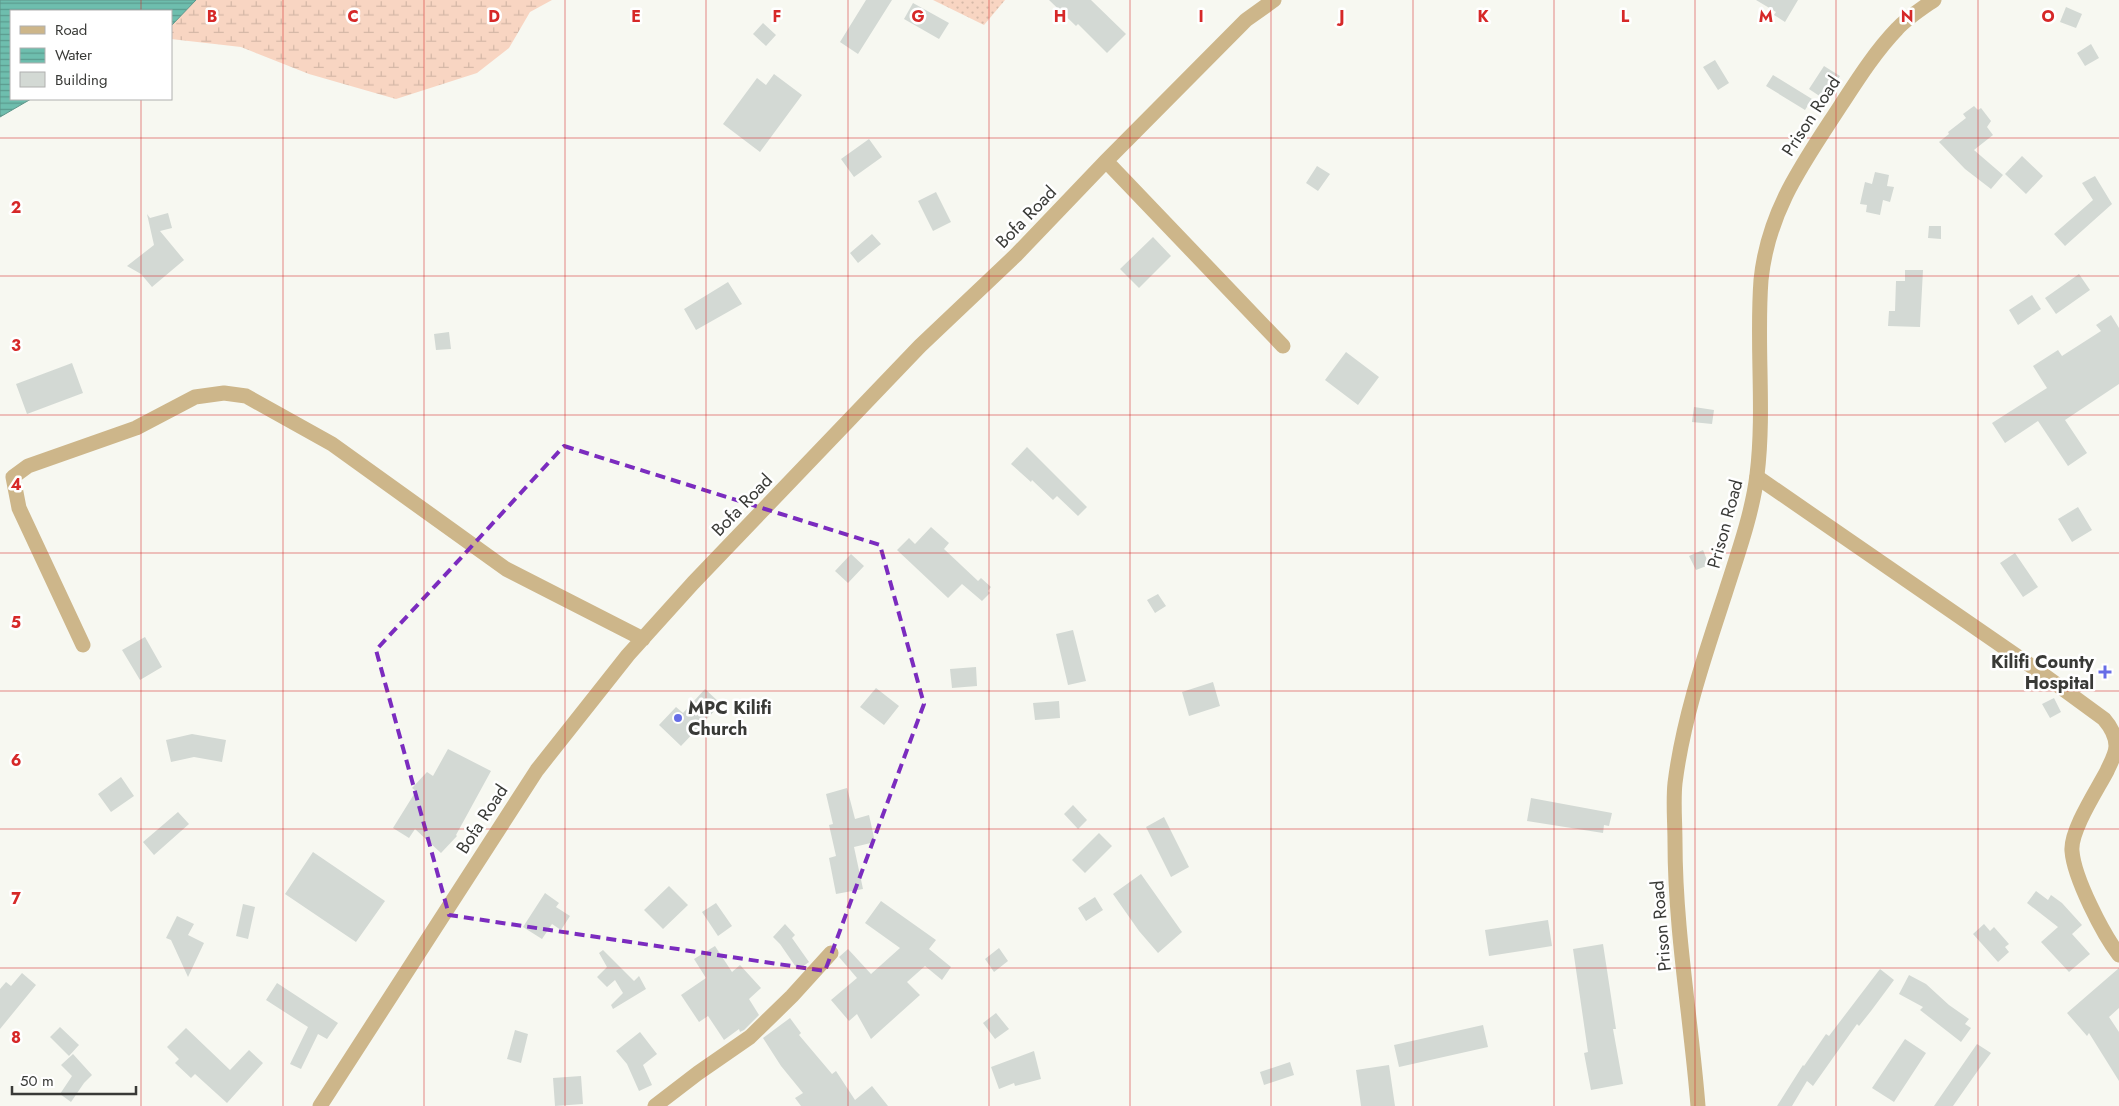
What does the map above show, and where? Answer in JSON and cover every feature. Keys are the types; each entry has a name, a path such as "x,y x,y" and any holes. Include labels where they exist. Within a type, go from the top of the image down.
{"street":[{"name":"Bofa Road","path":"320,1106 537,770 643,638 693,583 920,346 1016,255 1246,20 1274,0"},
{"name":"Prison Road","path":"1698,1106 1693,1038 1679,936 1675,884 1675,786 1681,750 1704,659 1740,548 1757,477 1761,428 1761,280 1768,242 1783,197 1881,46 1899,26 1934,0"},
{"path":"1106,161 1283,346"},
{"path":"82,645 19,508 13,477 28,466 136,428 195,397 224,393 246,396 332,444 506,569 643,638"},
{"path":"1757,477 2037,670 2104,719 2112,728 2117,747 2111,763 2073,836 2072,852 2078,875 2096,916 2119,956"},
{"path":"655,1106 750,1037 792,996 830,952"}],"highlighted area":[{"path":"564,446 880,545 924,704 825,971 449,915 376,650"}],"green space":[{"path":"196,0 552,0 530,12 509,48 477,73 396,99 309,74 241,47 172,39 172,25"},
{"path":"933,0 1005,0 984,25"}],"water":[{"path":"0,0 196,0 172,25 172,10 10,10 10,100 29,100 0,117"}],"building":[{"path":"866,0 892,0 858,54 840,42"},
{"path":"1049,0 1091,0 1126,34 1107,53 1078,24 1076,26"},
{"path":"1756,0 1798,0 1785,22 1774,15 1776,12"},
{"path":"913,3 949,23 939,39 904,19"},
{"path":"2066,7 2082,14 2076,28 2060,22"},
{"path":"763,23 776,35 766,46 753,34"},
{"path":"2091,44 2099,58 2085,66 2077,53"},
{"path":"1715,60 1729,83 1718,90 1703,67"},
{"path":"1824,66 1840,76 1824,99 1809,89"},
{"path":"774,74 802,95 760,152 723,124 757,78 766,85"},
{"path":"1773,75 1812,99 1805,110 1766,86"},
{"path":"1974,106 1978,110 1981,108 1991,121 1987,127 1993,135 1974,150 2003,175 1991,189 1965,169 1939,142 1966,118 1963,114"},
{"path":"869,139 882,157 854,177 841,159"},
{"path":"2022,156 2043,176 2026,194 2005,174"},
{"path":"1317,166 1330,174 1318,191 1306,183"},
{"path":"1875,172 1889,175 1887,186 1894,187 1890,202 1883,200 1880,215 1866,212 1867,205 1860,204 1865,182 1872,184"},
{"path":"2095,176 2112,204 2065,246 2054,234 2093,200 2082,183"},
{"path":"936,192 951,222 933,231 918,201"},
{"path":"168,213 172,228 160,231 184,260 152,287 141,274 127,266 154,245 147,214 150,218"},
{"path":"1929,226 1941,226 1941,239 1928,238"},
{"path":"872,234 881,244 858,263 850,253"},
{"path":"1153,237 1171,256 1139,288 1120,269"},
{"path":"1905,270 1923,270 1920,327 1888,326 1889,311 1895,311 1896,281 1905,281"},
{"path":"2079,274 2090,290 2056,314 2045,298"},
{"path":"728,282 742,304 696,330 684,309"},
{"path":"2032,295 2041,309 2018,325 2009,310"},
{"path":"2111,315 2119,328 2119,384 2065,420 2087,453 2068,466 2038,421 2005,443 1992,423 2047,388 2033,366 2058,350 2062,356 2101,331 2096,325"},
{"path":"449,332 451,349 436,350 434,334"},
{"path":"1346,352 1379,377 1358,405 1325,380"},
{"path":"72,363 83,393 27,414 16,384"},
{"path":"1694,407 1714,410 1712,424 1692,422"},
{"path":"1027,447 1087,507 1078,516 1057,496 1053,500 1032,480 1031,482 1011,464"},
{"path":"2078,507 2092,530 2072,542 2058,519"},
{"path":"931,527 949,543 944,549 978,581 981,578 991,587 988,591 990,593 982,601 962,584 948,598 897,550 909,538 915,544"},
{"path":"1703,550 1709,565 1696,570 1689,556"},
{"path":"2015,553 2038,587 2023,597 2000,563"},
{"path":"851,554 864,566 848,583 835,571"},
{"path":"1158,594 1166,606 1155,613 1147,600"},
{"path":"1073,630 1086,681 1068,685 1056,634"},
{"path":"145,637 162,667 140,680 122,650"},
{"path":"976,667 977,686 952,688 950,669"},
{"path":"1213,682 1220,706 1189,716 1182,692"},
{"path":"876,688 899,706 884,725 860,707"},
{"path":"705,689 721,704 681,746 659,725 676,707 683,713"},
{"path":"2054,698 2061,712 2050,718 2042,704"},
{"path":"1059,701 1060,718 1035,720 1033,703"},
{"path":"192,734 226,740 222,762 194,757 171,762 166,740"},
{"path":"448,749 491,771 457,836 441,853 415,829 409,838 393,828 416,791 412,788 427,772 433,776"},
{"path":"121,777 134,796 111,812 98,794"},
{"path":"847,788 855,819 869,815 875,842 854,847 863,889 836,894 829,858 836,856 829,825 833,824 826,794"},
{"path":"1531,798 1612,813 1609,826 1604,825 1603,833 1527,821"},
{"path":"1073,805 1087,820 1078,829 1064,814"},
{"path":"178,812 189,824 154,855 143,842"},
{"path":"1164,817 1189,867 1171,877 1146,827"},
{"path":"1099,833 1112,846 1085,873 1072,860"},
{"path":"313,852 385,901 356,942 285,894"},
{"path":"1141,874 1182,932 1158,953 1139,931 1113,894"},
{"path":"669,886 688,905 663,929 644,910"},
{"path":"2036,891 2048,900 2051,895 2062,903 2082,925 2072,934 2090,954 2069,972 2041,942 2058,927 2027,903"},
{"path":"545,893 559,903 556,907 570,916 561,930 552,924 542,939 523,927"},
{"path":"1095,897 1103,910 1086,921 1078,908"},
{"path":"881,901 936,940 929,949 951,967 942,980 925,966 907,982 920,995 871,1039 857,1014 849,1021 831,1000 857,978 839,957 848,949 871,974 900,948 865,923"},
{"path":"716,903 732,926 718,936 702,912"},
{"path":"243,904 255,907 248,939 236,936"},
{"path":"177,916 194,924 188,935 204,943 188,977 171,940 166,938"},
{"path":"1548,920 1552,946 1489,956 1485,930"},
{"path":"785,924 795,935 792,938 809,962 798,970 773,937"},
{"path":"1984,924 1990,931 1994,927 2009,944 2005,947 2009,952 1998,962 1973,934"},
{"path":"1603,944 1616,1029 1613,1029 1623,1084 1591,1090 1584,1053 1588,1052 1573,949"},
{"path":"715,946 732,972 740,965 761,988 749,999 759,1015 744,1030 740,1032 739,1029 724,1040 708,1016 699,1022 681,995 706,978 694,959"},
{"path":"999,948 1008,961 994,972 985,959"},
{"path":"603,950 634,981 639,976 646,989 613,1009 611,1005 623,993 615,980 607,987 597,977 607,967 599,953"},
{"path":"2119,968 2119,1008 2109,1017 2119,1032 2119,1081 2089,1033 2087,1036 2067,1013"},
{"path":"1880,969 1894,980 1871,1011 1859,1026 1857,1024 1813,1086 1807,1081 1792,1106 1777,1106 1803,1065 1826,1034 1829,1036"},
{"path":"22,973 36,985 0,1029 0,989 6,982 11,986"},
{"path":"1909,975 1926,984 1949,1005 1969,1019 1965,1024 1971,1028 1961,1042 1920,1010 1923,1007 1899,994"},
{"path":"277,983 338,1023 327,1039 318,1034 301,1069 290,1064 308,1027 266,1000"},
{"path":"996,1013 1009,1029 995,1039 983,1023"},
{"path":"790,1018 801,1033 799,1035 832,1074 836,1071 855,1100 872,1086 888,1106 801,1106 795,1098 803,1093 781,1066 763,1038"},
{"path":"1483,1025 1488,1047 1399,1067 1394,1045"},
{"path":"60,1027 79,1045 69,1056 50,1037"},
{"path":"186,1028 230,1070 249,1050 263,1063 227,1103 195,1074 191,1078 175,1063 179,1059 167,1047"},
{"path":"515,1030 528,1034 521,1063 507,1059"},
{"path":"640,1032 657,1054 643,1065 652,1085 639,1091 627,1064 616,1051"},
{"path":"1905,1039 1926,1053 1894,1102 1872,1088"},
{"path":"1977,1044 1991,1053 1953,1106 1934,1106"},
{"path":"1034,1051 1041,1079 1015,1086 1014,1083 999,1089 991,1067"},
{"path":"73,1054 92,1075 71,1102 60,1094 72,1076 61,1065"},
{"path":"1290,1062 1294,1075 1264,1085 1260,1072"},
{"path":"1389,1065 1395,1106 1361,1106 1356,1070"},
{"path":"581,1076 583,1104 555,1106 553,1078"}],"place":[{"name":"Kilifi County Hospital","path":"2105,672"},
{"name":"MPC Kilifi Church","path":"678,718"}]}
